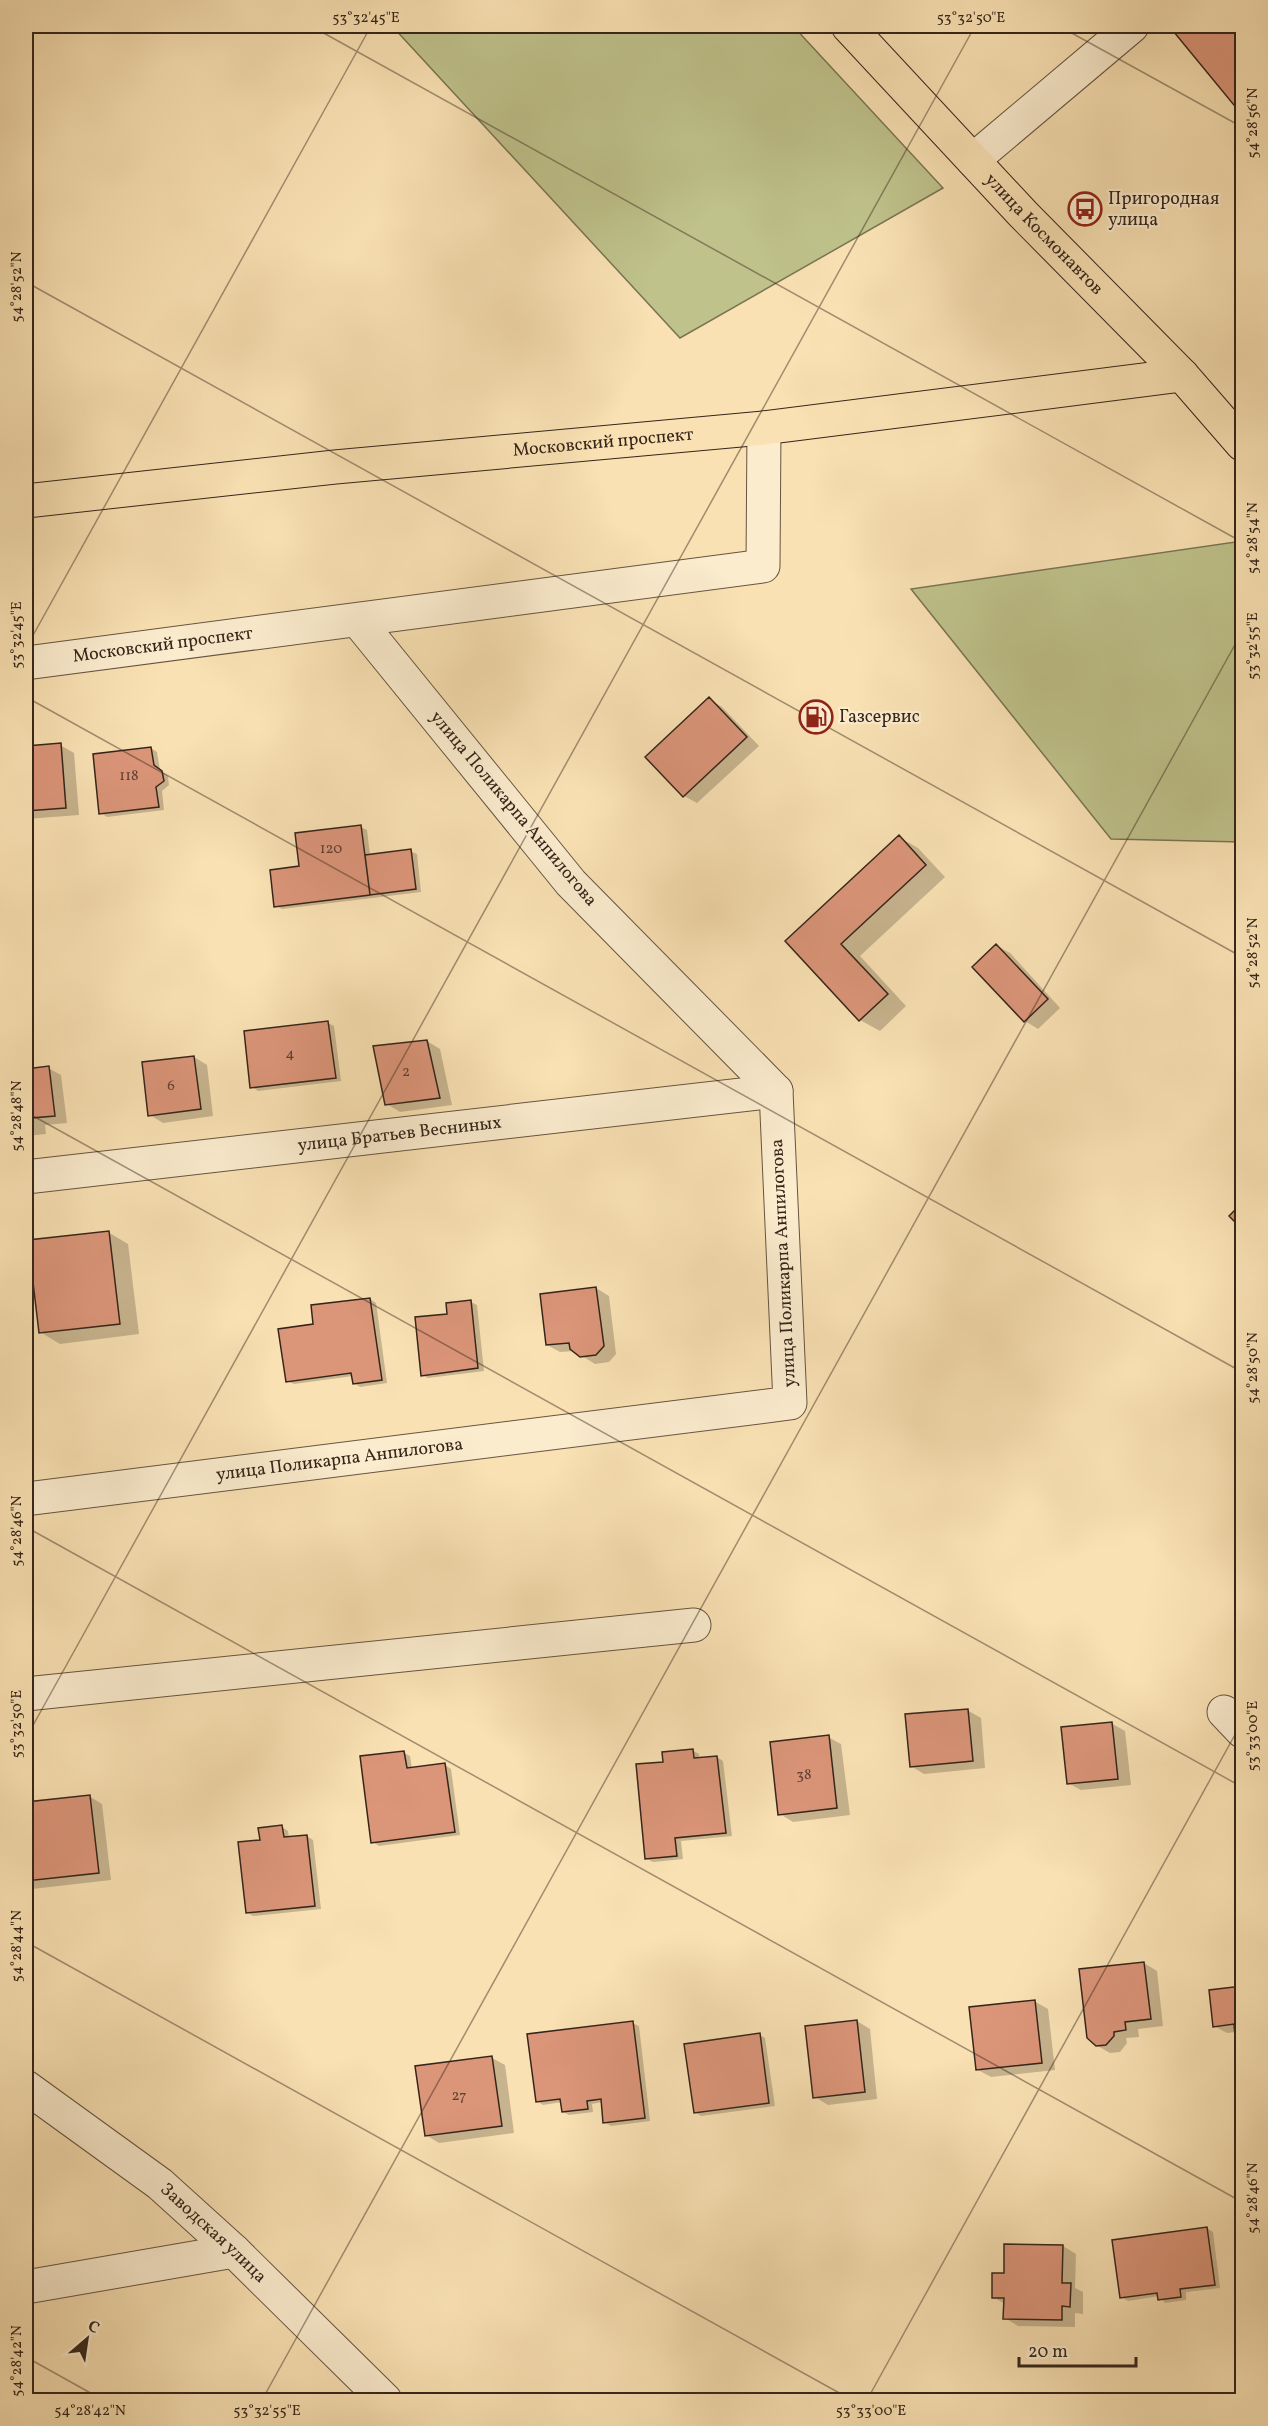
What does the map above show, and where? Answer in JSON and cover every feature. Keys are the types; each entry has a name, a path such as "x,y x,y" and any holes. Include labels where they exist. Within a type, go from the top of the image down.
{"main road":[{"name":"улица Космонавтов","path":"848,26 973,160 1182,375 1242,444"},
{"name":"Московский проспект","path":"26,501 335,467 764,428 1182,375"}],"street":[{"path":"973,160 1132,26"},
{"name":"Московский проспект","path":"26,663 763,566 764,428"},
{"name":"улица Поликарпа Анпилогова","path":"26,1499 790,1403 776,1090 571,883 358,621"},
{"name":"улица Братьев Весниных","path":"26,1177 776,1090"},
{"path":"26,1694 694,1625"},
{"name":"Заводская улица","path":"26,2087 160,2184 234,2251 385,2400"},
{"path":"26,2287 234,2251"}],"green space":[{"path":"392,26 793,26 943,188 680,338"},
{"path":"1242,541 1242,842 1111,839 911,589"}],"building":[{"path":"1169,26 1242,26 1242,106 1238,110"},
{"path":"709,697 747,737 683,797 645,757"},
{"path":"61,743 66,808 26,811 26,746"},
{"path":"151,747 154,765 162,771 164,781 156,787 159,807 99,814 93,754"},
{"path":"361,825 370,895 274,907 270,870 299,866 295,833"},
{"path":"899,835 926,865 841,944 888,994 859,1021 785,941"},
{"path":"411,849 416,889 370,895 365,855"},
{"path":"996,944 1048,999 1024,1022 972,967"},
{"path":"328,1021 336,1078 250,1088 244,1031"},
{"path":"427,1040 440,1098 385,1105 373,1046"},
{"path":"194,1056 201,1109 148,1116 142,1062"},
{"path":"49,1066 55,1116 32,1118 33,1127 26,1128 26,1069"},
{"path":"1242,1203 1242,1229 1229,1216"},
{"path":"109,1231 120,1324 39,1333 28,1240"},
{"path":"596,1287 604,1346 596,1355 580,1357 570,1349 569,1343 546,1345 540,1294"},
{"path":"370,1298 382,1380 353,1384 351,1373 286,1382 278,1329 313,1324 311,1305"},
{"path":"471,1300 478,1368 421,1376 415,1317 447,1314 446,1303"},
{"path":"968,1709 973,1761 910,1767 905,1714"},
{"path":"1112,1722 1118,1779 1067,1784 1061,1727"},
{"path":"829,1735 837,1808 778,1815 770,1742"},
{"path":"693,1749 694,1758 717,1756 726,1833 675,1838 677,1856 645,1859 636,1764 663,1762 662,1752"},
{"path":"404,1751 407,1768 445,1763 455,1832 371,1843 360,1756"},
{"path":"90,1795 99,1873 26,1881 26,1802"},
{"path":"282,1825 284,1837 307,1835 315,1906 246,1913 238,1842 260,1840 258,1828"},
{"path":"1144,1962 1151,2019 1125,2022 1126,2030 1114,2032 1114,2036 1106,2045 1096,2046 1087,2038 1079,1969"},
{"path":"1242,1986 1242,2035 1235,2036 1234,2024 1213,2027 1209,1990"},
{"path":"1035,2000 1042,2063 976,2070 969,2007"},
{"path":"857,2020 865,2092 813,2098 805,2026"},
{"path":"633,2021 645,2118 603,2123 601,2099 587,2101 588,2109 562,2112 560,2099 536,2102 527,2034"},
{"path":"760,2033 769,2103 694,2113 684,2044"},
{"path":"492,2056 502,2126 425,2136 415,2066"},
{"path":"1207,2227 1215,2285 1180,2289 1181,2297 1158,2300 1157,2293 1120,2298 1112,2240"},
{"path":"1004,2244 1063,2245 1062,2283 1071,2283 1070,2307 1062,2306 1062,2320 1003,2319 1004,2298 992,2298 992,2273 1004,2273"}],"place":[{"name":"Пригородная улица","path":"1085,209"},
{"name":"Газсервис","path":"816,717"}]}
